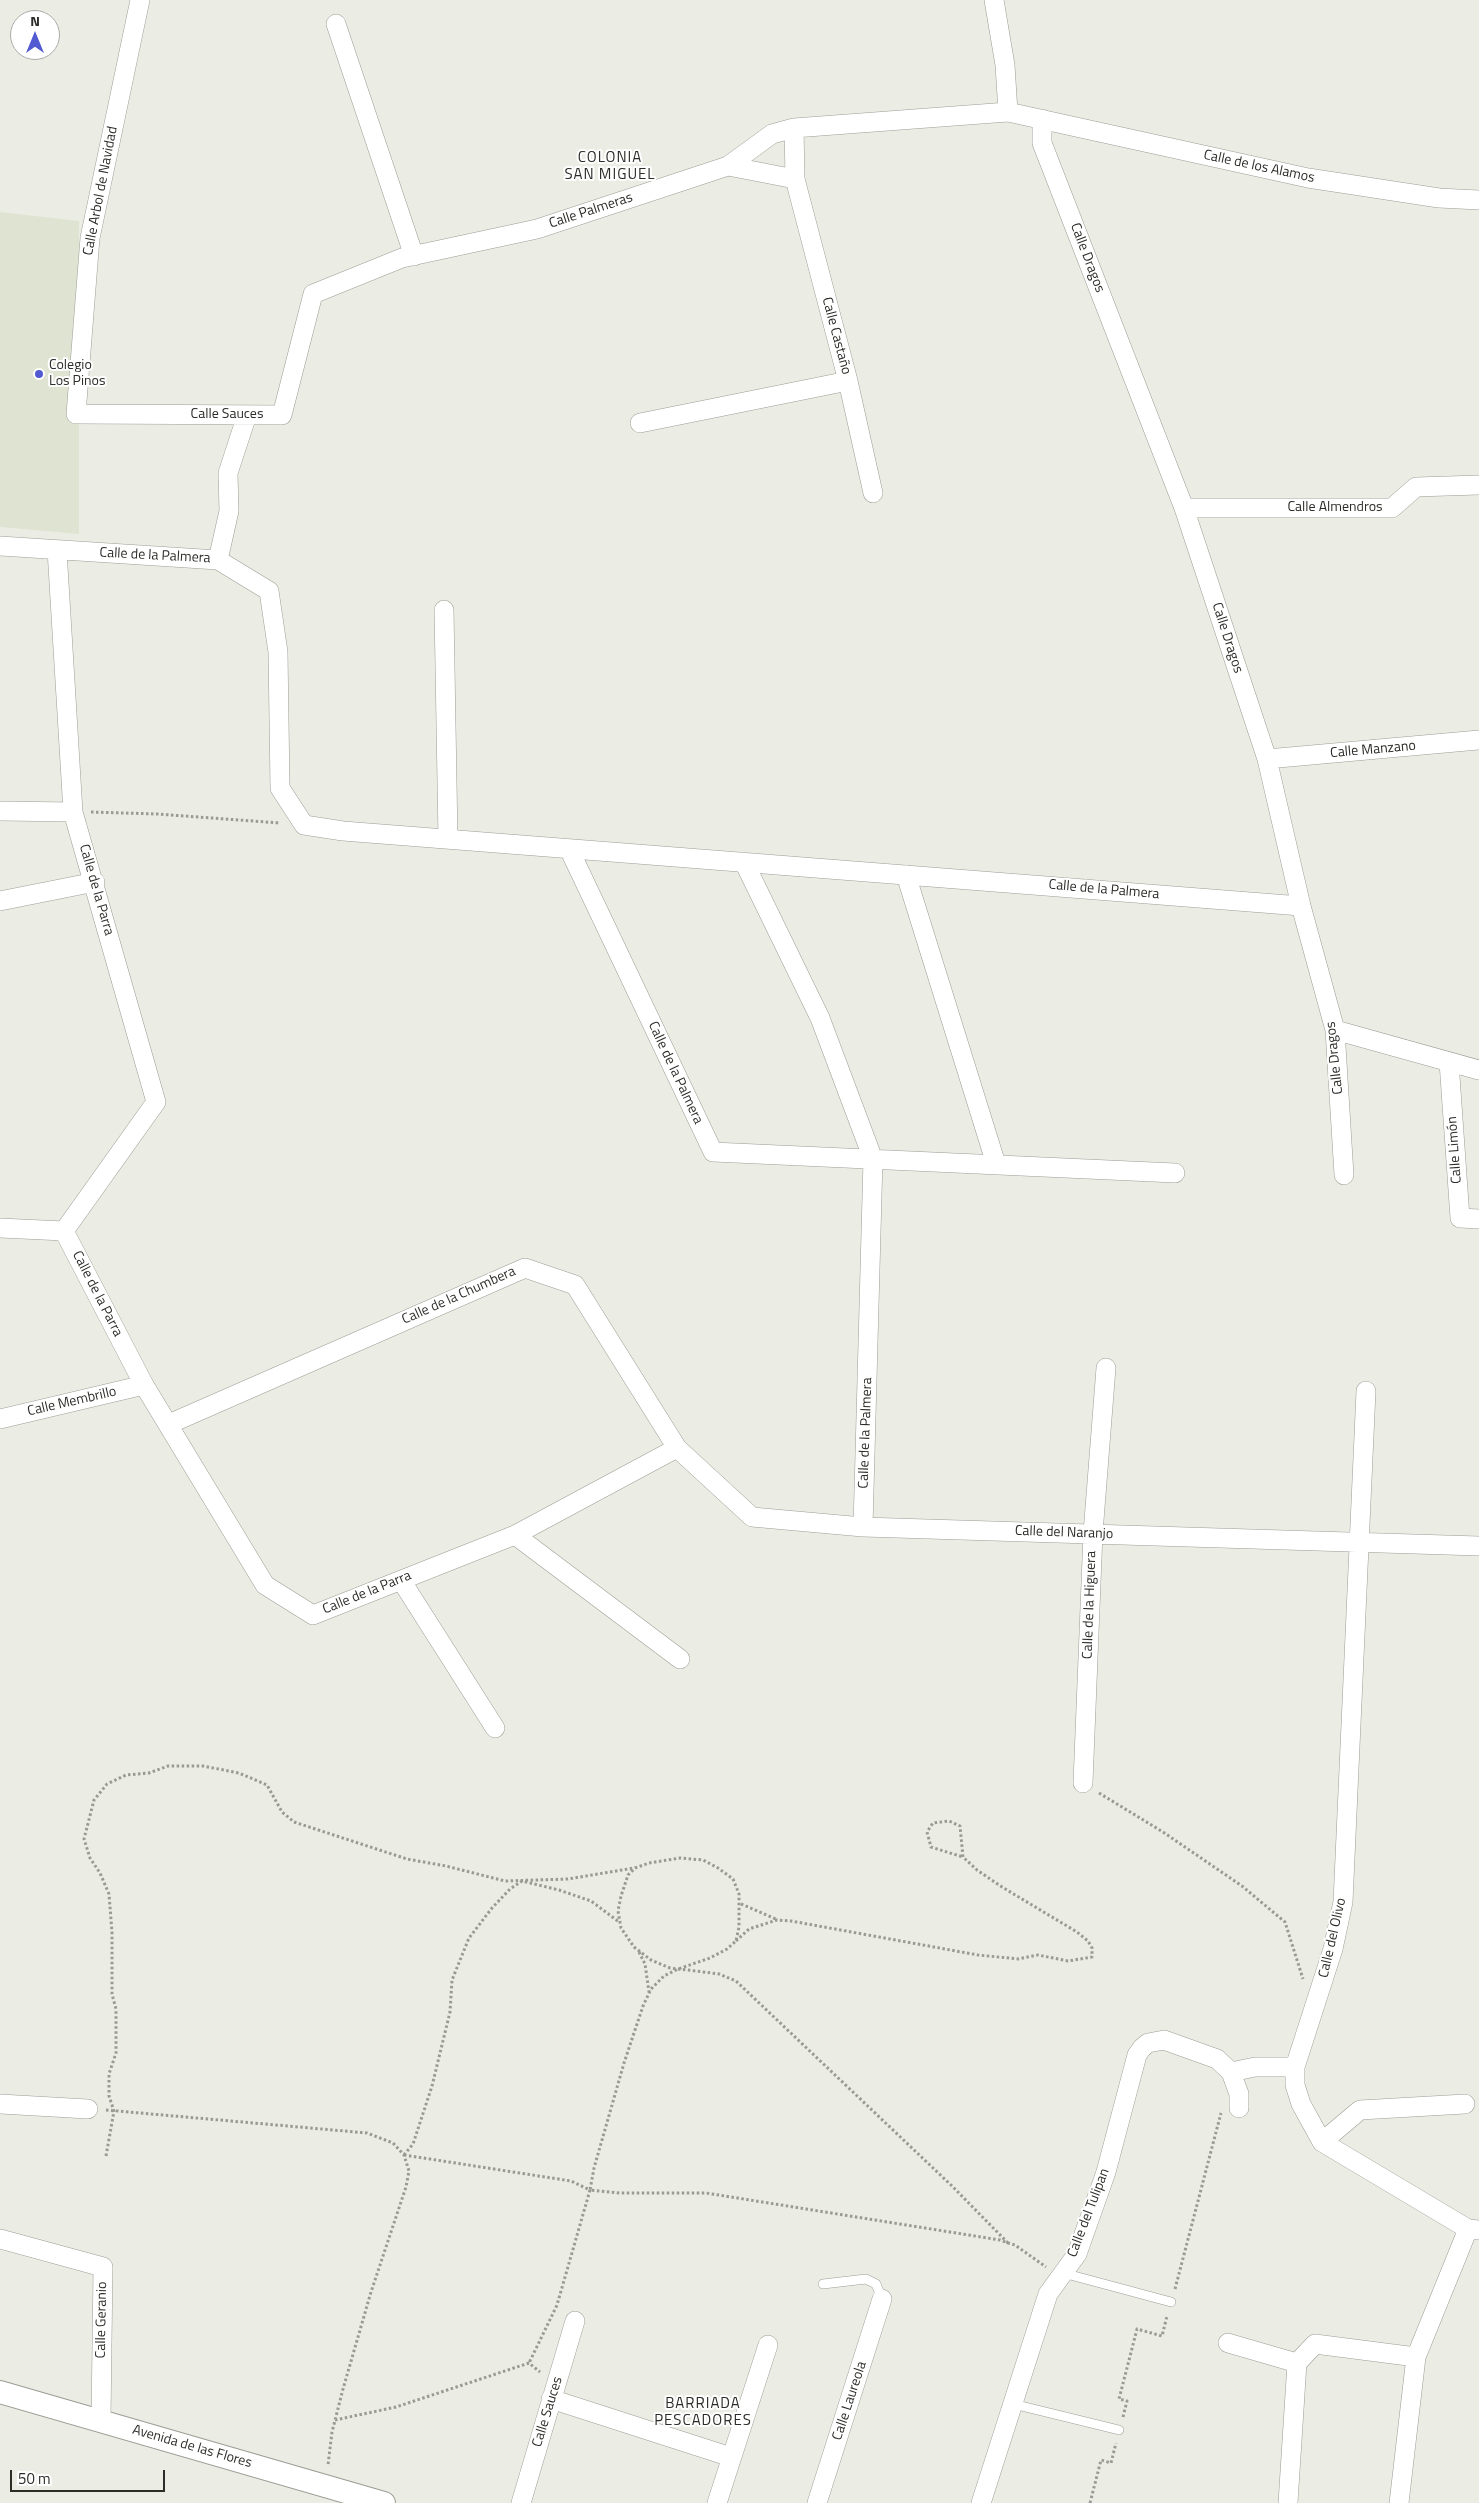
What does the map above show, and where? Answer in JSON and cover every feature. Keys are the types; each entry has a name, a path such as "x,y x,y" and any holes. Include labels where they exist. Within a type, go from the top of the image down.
{"street":[{"name":"Calle Arbol de Navidad","path":"76,414 90,238 140,0"},
{"path":"994,0 1005,65 1008,112"},
{"path":"336,24 414,256"},
{"name":"Calle Palmeras","path":"313,294 402,258 537,229 728,166 772,134 794,128 1008,112 1042,119"},
{"name":"Calle de los Alamos","path":"1042,119 1308,178 1439,198 1479,200"},
{"name":"Calle Dragos","path":"1042,119 1042,143 1184,508 1267,759 1301,906 1335,1030 1344,1175"},
{"name":"Calle Castaño","path":"794,128 795,179 848,381 873,493"},
{"path":"728,166 795,179"},
{"name":"Calle Sauces","path":"76,414 282,415 313,294"},
{"path":"640,423 848,381"},
{"path":"218,560 229,511 228,473 247,415"},
{"name":"Calle Almendros","path":"1184,508 1392,508 1416,487 1479,486"},
{"name":"Calle de la Palmera","path":"0,546 218,560 269,590 278,652 280,788 304,825 343,831 1301,906"},
{"name":"Calle de la Parra","path":"57,550 73,812 95,882 156,1102 64,1231 144,1385 265,1585 313,1615 515,1535 677,1448"},
{"path":"444,610 448,839"},
{"name":"Calle Manzano","path":"1267,759 1479,740"},
{"path":"0,811 73,812"},
{"name":"Calle de la Palmera","path":"569,848 712,1152 1175,1173"},
{"name":"Calle de la Palmera","path":"744,862 820,1018 873,1159 863,1527"},
{"path":"906,874 996,1164"},
{"path":"0,901 95,882"},
{"path":"1335,1030 1479,1070"},
{"name":"Calle Limón","path":"1449,1062 1460,1218 1479,1219"},
{"path":"0,1228 64,1231"},
{"name":"Calle de la Chumbera","path":"169,1424 525,1268 575,1285 677,1448"},
{"name":"Calle de la Higuera","path":"1084,1783 1093,1533 1106,1368"},
{"name":"Calle Membrillo","path":"0,1419 144,1385"},
{"name":"Calle del Olivo","path":"1322,2142 1301,2104 1295,2085 1295,2066 1333,1949 1343,1902 1366,1390"},
{"name":"Calle del Naranjo","path":"677,1448 752,1517 863,1527 1479,1546"},
{"path":"515,1535 680,1659"},
{"path":"401,1580 495,1728"},
{"name":"Calle del Tulipan","path":"981,2503 1048,2294 1076,2254 1106,2172 1137,2055 1148,2043 1164,2040 1217,2059 1231,2072"},
{"path":"1239,2108 1238,2094 1231,2072 1255,2067 1295,2066"},
{"path":"0,2104 88,2109"},
{"path":"1399,2503 1416,2357 1473,2230 1322,2142 1360,2110 1465,2104"},
{"name":"Calle Geranio","path":"0,2239 103,2267 101,2420"},
{"name":"Calle Laureola","path":"817,2503 882,2299"},
{"name":"Calle Sauces","path":"521,2503 575,2321"},
{"path":"1228,2343 1297,2363"},
{"path":"1288,2503 1297,2363 1315,2344 1416,2357"},
{"path":"717,2503 768,2345"},
{"name":"Avenida de las Flores","path":"0,2392 384,2503"},
{"path":"553,2392 731,2457"}],"lane":[{"path":"1063,2273 1171,2302"},
{"path":"822,2284 866,2279 876,2284 882,2299"},
{"path":"1013,2404 1119,2430"}],"path":[{"path":"73,812 157,814 304,825"},
{"path":"106,2156 114,2111 109,2096 109,2074 116,2053 116,2009 112,1994 109,1894 100,1873 90,1858 84,1839 94,1800 107,1784 126,1775 149,1773 168,1766 204,1766 239,1773 266,1785 282,1812 294,1822 407,1859 446,1866 505,1881 568,1879 635,1868 649,1863 680,1858 703,1860 733,1879 740,1894 740,1927 736,1942"},
{"path":"1084,1783 1163,1832 1234,1881 1286,1922 1303,1978 1302,1987"},
{"path":"740,1904 782,1921 978,1954 1018,1959 1038,1955 1068,1961 1092,1957 1092,1948 1088,1941 1077,1932 1002,1887 977,1870 963,1856 931,1847 927,1832 933,1823 949,1820 960,1826 963,1856"},
{"path":"635,1868 628,1875 620,1896 618,1911 621,1928 638,1949 650,1960 678,1969 719,1974 736,1981 952,2186 1008,2243 1046,2268 1063,2273"},
{"path":"404,2155 413,2144 432,2086 450,2012 452,1980 468,1938 492,1908 510,1889 522,1881 559,1890 590,1901 612,1915 620,1923"},
{"path":"335,2420 396,2408 529,2363 557,2305 624,2063 643,2006 650,1992 664,1976 710,1958 736,1942 749,1929 782,1921"},
{"path":"638,1949 645,1964 650,1992"},
{"path":"88,2109 367,2133 393,2143 404,2155 409,2171 406,2187 371,2292 335,2420 329,2459 322,2485"},
{"path":"404,2155 570,2181 590,2190 620,2193 706,2193 1008,2243"},
{"path":"529,2363 553,2392"}],"shaded area":[{"name":"Colegio Los Pinos","path":"0,212 79,221 79,534 0,527"}],"place":[{"name":"Colegio Los Pinos","path":"39,374"}],"district":[{"name":"COLONIA SAN MIGUEL","path":"610,166"},
{"name":"BARRIADA PESCADORES","path":"703,2412"}]}
